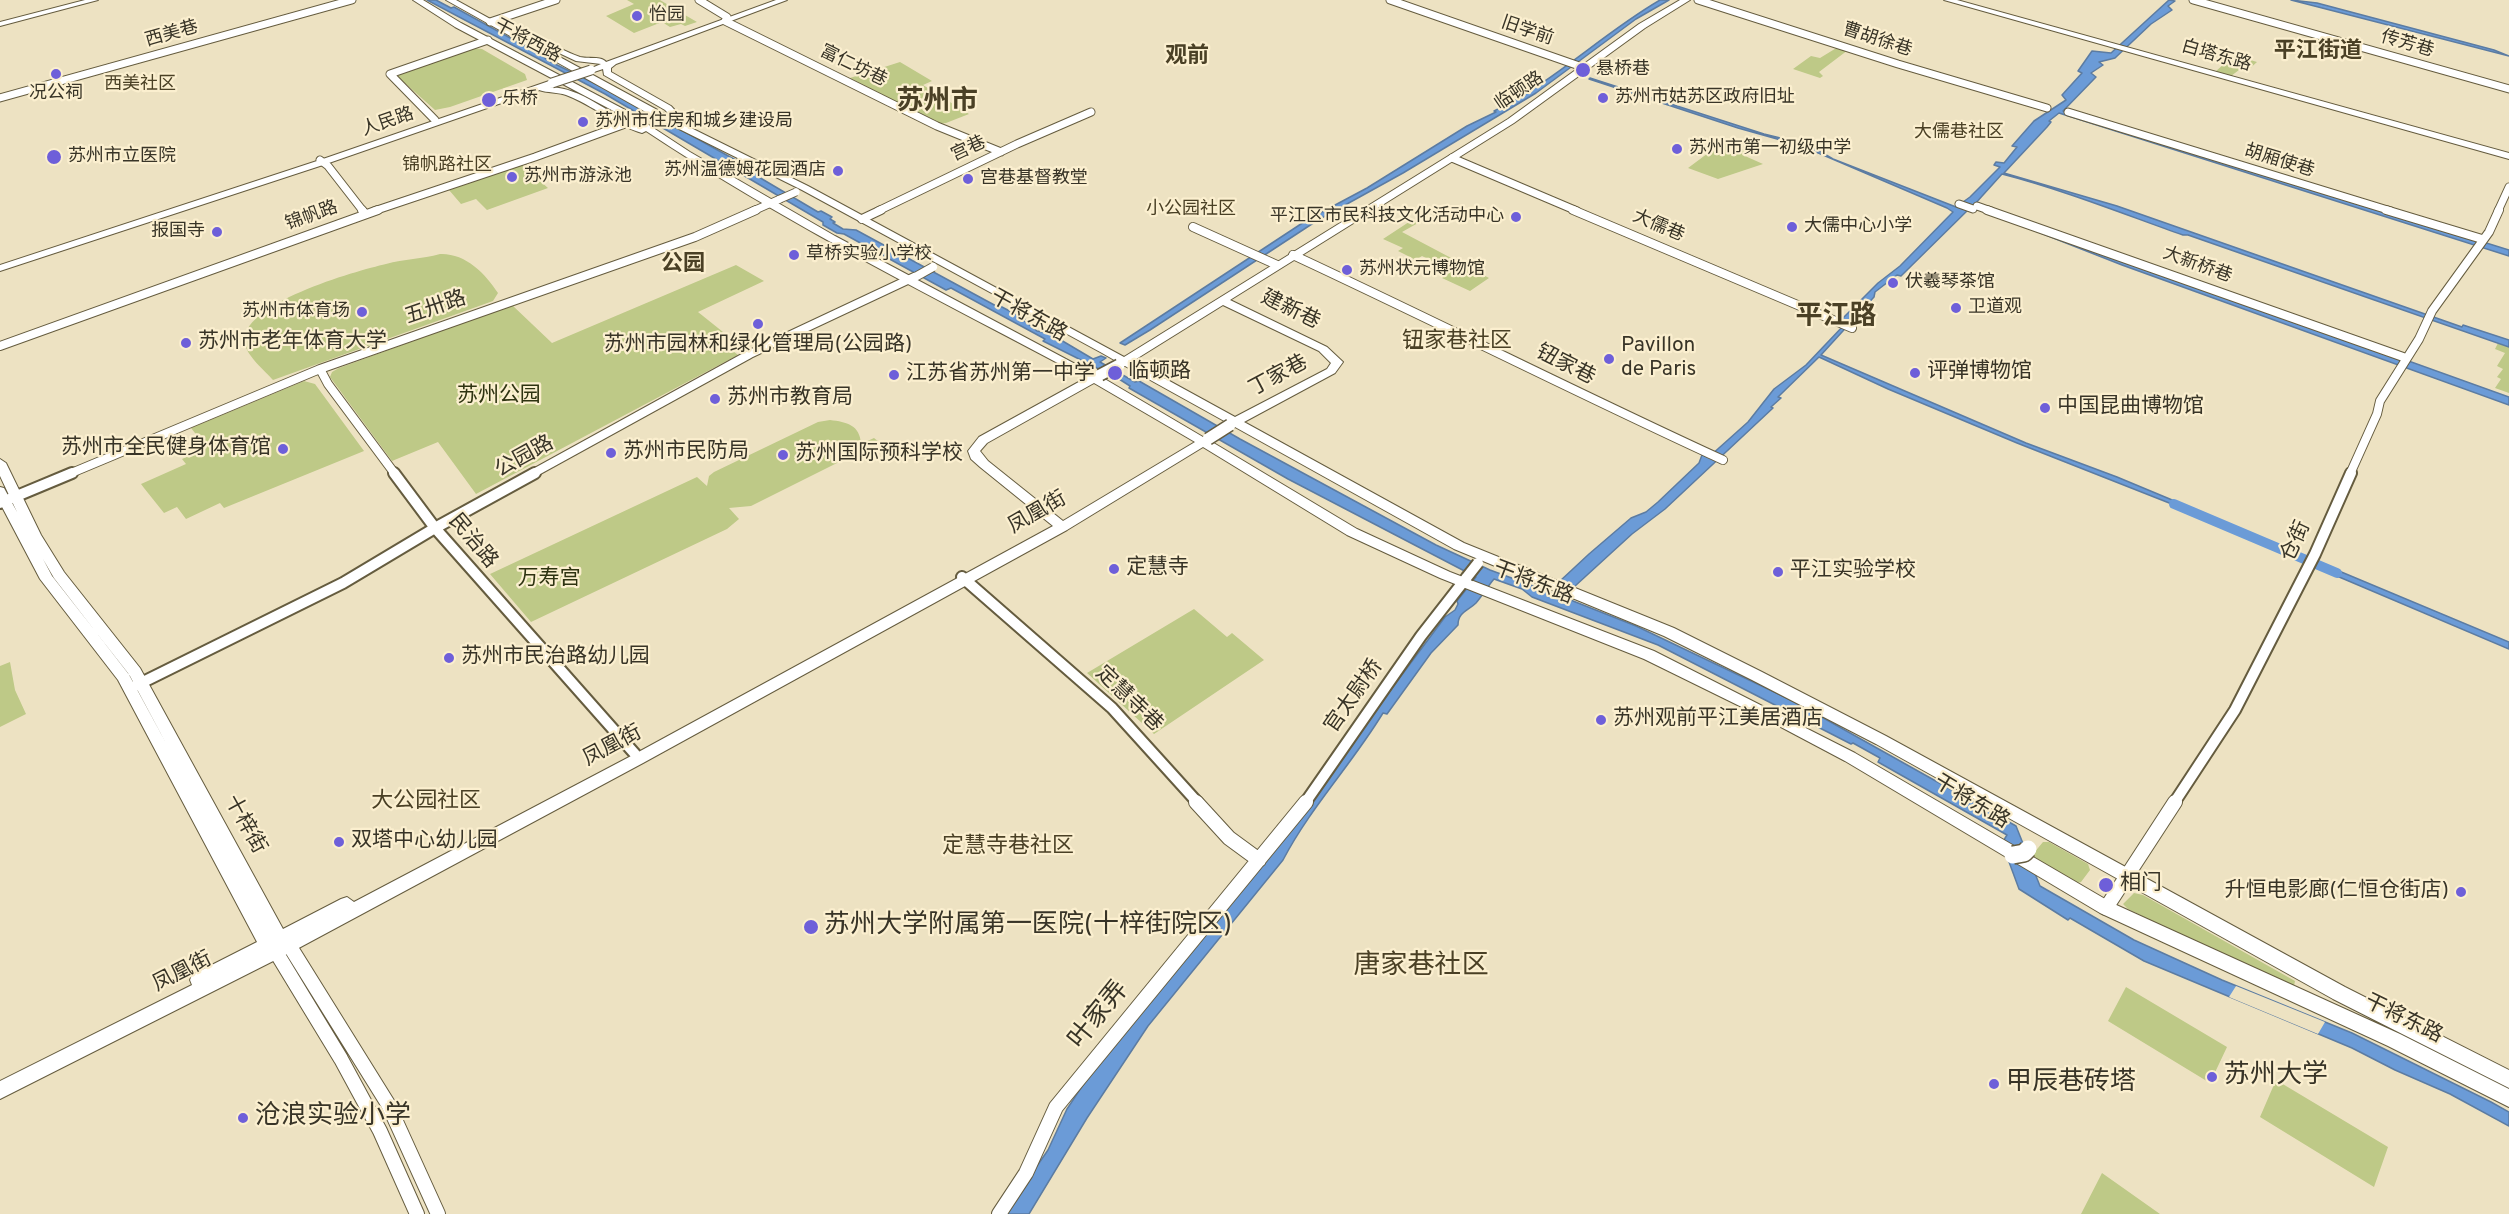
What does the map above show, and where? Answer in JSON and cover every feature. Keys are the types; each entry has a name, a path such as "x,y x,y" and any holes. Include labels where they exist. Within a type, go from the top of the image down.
{"main road":[{"path":"0,24 94,0"},
{"name":"干将西路","path":"417,0 488,40 553,81"},
{"name":"干将西路","path":"450,0 508,33 585,69"},
{"name":"人民路","path":"0,265 321,161 611,61 774,0"},
{"name":"人民路","path":"726,19 783,0"},
{"name":"临顿路","path":"1060,526 975,456 974,451 983,440 1097,377 1116,358 1222,300 1452,158 1539,102 1581,66 1686,0"},
{"name":"白塔东路","path":"1948,0 2509,156"},
{"path":"490,22 520,29 586,62 611,61"},
{"path":"508,33 520,29"},
{"path":"470,31 477,43 537,76 537,81 530,89"},
{"path":"611,61 607,67 607,73 668,108 685,127"},
{"name":"干将东路","path":"585,69 685,127 800,190 862,219 937,265 1116,358 1481,560 1575,593 1669,632 1757,676 1881,740 2348,998 2509,1079"},
{"name":"干将东路","path":"553,81 636,120 656,134 777,201 831,238 913,277 1097,377 1206,441 1352,532 1400,556 1649,655 1792,725 1996,844 2020,852 2049,876 2106,908 2394,1040 2509,1098"},
{"path":"530,89 565,90 625,125 656,134"},
{"name":"人民路","path":"321,161 530,89"},
{"name":"建新巷","path":"1222,300 1323,349 1337,362"},
{"name":"丁家巷","path":"1233,424 1331,371 1337,362"},
{"name":"凤凰街","path":"0,1090 638,759 1060,526 1233,424"},
{"name":"十梓街","path":"0,463 5,498 47,579 114,664 135,686 278,945"},
{"name":"凤凰街","path":"0,1082 278,945 964,579"},
{"path":"2020,852 2036,834 2030,823"}],"street":[{"name":"西美巷","path":"0,98 352,0"},
{"path":"490,22 556,0"},
{"name":"富仁坊巷","path":"699,0 726,19 823,69 937,126 1001,152"},
{"name":"旧学前","path":"1390,0 1581,66"},
{"name":"曹胡徐巷","path":"1698,0 1898,64 2047,108"},
{"name":"传芳巷","path":"2193,0 2509,89"},
{"path":"435,120 391,77 391,72 488,40"},
{"name":"宫巷","path":"862,219 1001,152 1091,112"},
{"name":"胡厢使巷","path":"2068,112 2480,243"},
{"name":"锦帆路","path":"0,346 365,214 508,167 636,120"},
{"name":"大儒巷","path":"1452,158 1848,327"},
{"path":"321,161 365,214"},
{"name":"仓街","path":"2106,908 2235,710 2314,554 2377,414 2380,401 2419,339 2432,311 2489,232 2509,186"},
{"name":"五卅路","path":"5,498 320,369 695,237 800,190"},
{"name":"大新桥巷","path":"1959,204 2404,362"},
{"path":"1193,227 1276,265"},
{"name":"钮家巷","path":"1293,255 1722,460"},
{"name":"公园路","path":"135,686 305,603 435,528 750,354 937,265"},
{"name":"民治路","path":"320,369 328,384 435,528 635,754"},
{"name":"官太尉桥","path":"1258,860 1298,813 1421,636 1481,560"},
{"name":"定慧寺巷","path":"964,579 1112,708 1229,838 1258,860"},
{"name":"叶家弄","path":"999,1214 1026,1173 1056,1107 1258,860"},
{"name":"十梓街","path":"278,945 380,1131 417,1214"},
{"name":"十梓街","path":"278,945 388,1104 438,1214"}],"green space":[{"name":"怡园","path":"627,0 660,0 675,9 668,11 672,14 666,16 676,18 685,15 697,22 670,27 662,22 634,33 606,16 634,4"},
{"path":"1838,47 1848,50 1819,72 1823,76 1820,78 1793,69 1811,56 1820,58"},
{"path":"471,48 482,49 525,74 527,80 435,110 398,77 400,73"},
{"path":"2234,55 2257,62 2246,72 2239,70 2231,76 2215,72"},
{"path":"900,62 932,81 923,85 969,114 939,124 850,78"},
{"path":"1723,142 1750,152 1745,156 1763,164 1718,179 1688,168"},
{"name":"苏州市游泳池","path":"522,165 548,188 487,210 476,199 461,204 449,190"},
{"path":"1412,220 1418,223 1402,232 1489,278 1470,291 1442,278 1452,271 1422,256 1416,260 1398,251 1403,248 1383,239"},
{"name":"苏州市体育场","path":"440,254 458,257 481,272 498,293 493,301 273,380 246,349 248,329 259,316 278,303 350,274 393,262"},
{"name":"苏州公园","path":"736,265 764,281 698,312 723,332 715,337 738,355 476,494 438,442 392,461 330,377 332,372 339,368 512,305 552,343"},
{"path":"2498,343 2509,347 2509,393 2495,388 2501,379 2497,377 2503,369 2497,366 2505,353 2495,349"},
{"name":"苏州市全民健身体育馆","path":"304,381 315,384 364,451 224,508 220,503 186,519 177,507 164,513 141,484 186,464 182,459 207,448 191,428"},
{"name":"万寿宫","path":"830,420 852,426 858,433 861,444 874,438 879,442 751,506 729,508 739,519 727,529 531,622 490,574 697,477 707,486 709,476 714,472 818,422"},
{"path":"1194,609 1227,637 1232,633 1264,660 1154,734 1087,673"},
{"path":"10,662 15,690 26,714 0,727 0,666"},
{"path":"2043,842 2049,842 2088,864 2090,870 2081,882 2077,883 2036,859 2033,854"},
{"path":"2134,893 2143,895 2295,981 2294,986 2209,949 2128,909 2123,904"},
{"path":"2126,987 2227,1047 2210,1083 2108,1021"},
{"path":"2276,1080 2388,1147 2374,1187 2260,1117"},
{"path":"2102,1173 2160,1214 2081,1214"}],"water":[{"path":"427,0 436,0 451,8 454,7 547,60 616,94 761,174 757,176 818,212 821,211 832,217 830,219 835,222 833,223 843,229 856,230 998,307 1025,319 1023,320 1037,331 1049,333 1093,359 1101,356 1106,358 1100,362 1135,382 1139,381 1240,439 1436,545 1490,570 1552,593 1560,581 1589,554 1631,518 1646,512 1658,502 1699,463 1702,455 1710,456 1748,422 1774,389 1806,365 1845,324 1840,321 1878,283 1900,266 1953,212 1802,146 1738,128 1590,78 1764,134 1809,145 1833,159 1956,207 1970,197 2000,167 1994,165 1996,162 2004,163 2017,147 2012,146 2034,121 2066,100 2062,95 2082,73 2078,71 2092,51 2111,53 2169,0 2175,1 2168,6 2172,10 2151,24 2115,58 2099,62 2103,65 2091,73 2096,77 2063,111 2509,250 2509,256 2059,113 2049,121 2051,122 2047,127 2004,173 2117,206 2462,327 2463,325 2509,340 2509,347 2025,180 2002,174 1974,205 2509,397 2509,405 2122,265 1972,206 1901,276 1897,275 1875,292 1874,297 1821,355 2026,443 2189,507 2187,510 2017,443 1888,389 1819,357 1778,397 1781,398 1771,407 1773,408 1665,509 1632,534 1563,597 1636,626 1793,701 2016,826 2040,886 2134,940 2222,980 2352,1033 2491,1102 2509,1112 2509,1126 2450,1094 2352,1048 2144,961 2070,918 2068,920 2019,889 2002,843 2007,835 1878,762 1880,758 1658,645 1532,597 1522,589 1494,579 1476,603 1462,614 1458,625 1431,653 1387,714 1383,713 1306,822 1283,860 1148,1026 1087,1118 1029,1214 1004,1214 1048,1150 1067,1109 1113,1040 1363,727 1445,617 1455,610 1457,601 1476,577 1288,479 1129,388 1130,386 1119,379 1043,341 1045,339 951,288 946,290 844,234 837,233 823,225 823,222 605,94"},
{"path":"1660,0 1669,0 1636,19 1536,93 1403,173 1318,220 1150,330 1125,345 1120,343 1307,220 1367,188 1537,86 1618,27"},
{"path":"2291,0 2317,3 2509,56"},
{"path":"2327,566 2509,642 2509,649 2325,571"}],"pier":[{"path":"2236,986 2325,1022 2318,1034 2229,997"}],"waterway":[{"path":"2174,504 2337,573"}],"place":[{"name":"怡园","path":"637,16"},
{"name":"悬桥巷","path":"1583,70"},
{"name":"况公祠","path":"56,74"},
{"name":"苏州市姑苏区政府旧址","path":"1603,98"},
{"name":"乐桥","path":"489,100"},
{"name":"苏州市住房和城乡建设局","path":"583,122"},
{"name":"苏州市第一初级中学","path":"1677,149"},
{"name":"苏州市立医院","path":"54,157"},
{"name":"苏州温德姆花园酒店","path":"838,171"},
{"name":"苏州市游泳池","path":"512,177"},
{"name":"宫巷基督教堂","path":"968,179"},
{"name":"平江区市民科技文化活动中心","path":"1516,217"},
{"name":"大儒中心小学","path":"1792,227"},
{"name":"报国寺","path":"217,232"},
{"name":"草桥实验小学校","path":"794,255"},
{"name":"苏州状元博物馆","path":"1347,270"},
{"name":"伏羲琴茶馆","path":"1893,283"},
{"name":"卫道观","path":"1956,308"},
{"name":"苏州市体育场","path":"362,312"},
{"name":"苏州市园林和绿化管理局(公园路)","path":"758,324"},
{"name":"苏州市老年体育大学","path":"186,343"},
{"name":"Pavillon de Paris","path":"1609,359"},
{"name":"临顿路","path":"1115,373"},
{"name":"评弹博物馆","path":"1915,373"},
{"name":"江苏省苏州第一中学","path":"894,375"},
{"name":"苏州市教育局","path":"715,399"},
{"name":"中国昆曲博物馆","path":"2045,408"},
{"name":"苏州市全民健身体育馆","path":"283,449"},
{"name":"苏州市民防局","path":"611,453"},
{"name":"苏州国际预科学校","path":"783,455"},
{"name":"定慧寺","path":"1114,569"},
{"name":"平江实验学校","path":"1778,572"},
{"name":"苏州市民治路幼儿园","path":"449,658"},
{"name":"苏州观前平江美居酒店","path":"1601,720"},
{"name":"双塔中心幼儿园","path":"339,842"},
{"name":"相门","path":"2106,885"},
{"name":"升恒电影廊(仁恒仓街店)","path":"2461,892"},
{"name":"苏州大学附属第一医院(十梓街院区)","path":"811,927"},
{"name":"苏州大学","path":"2212,1077"},
{"name":"甲辰巷砖塔","path":"1994,1084"},
{"name":"沧浪实验小学","path":"243,1118"}],"district":[{"name":"平江街道","path":"2318,53"},
{"name":"观前","path":"1187,58"},
{"name":"西美社区","path":"140,85"},
{"name":"苏州市","path":"937,104"},
{"name":"大儒巷社区","path":"1959,133"},
{"name":"锦帆路社区","path":"447,166"},
{"name":"小公园社区","path":"1191,210"},
{"name":"公园","path":"683,266"},
{"name":"平江路","path":"1836,319"},
{"name":"钮家巷社区","path":"1457,343"},
{"name":"大公园社区","path":"426,803"},
{"name":"定慧寺巷社区","path":"1008,848"},
{"name":"唐家巷社区","path":"1421,968"}]}
